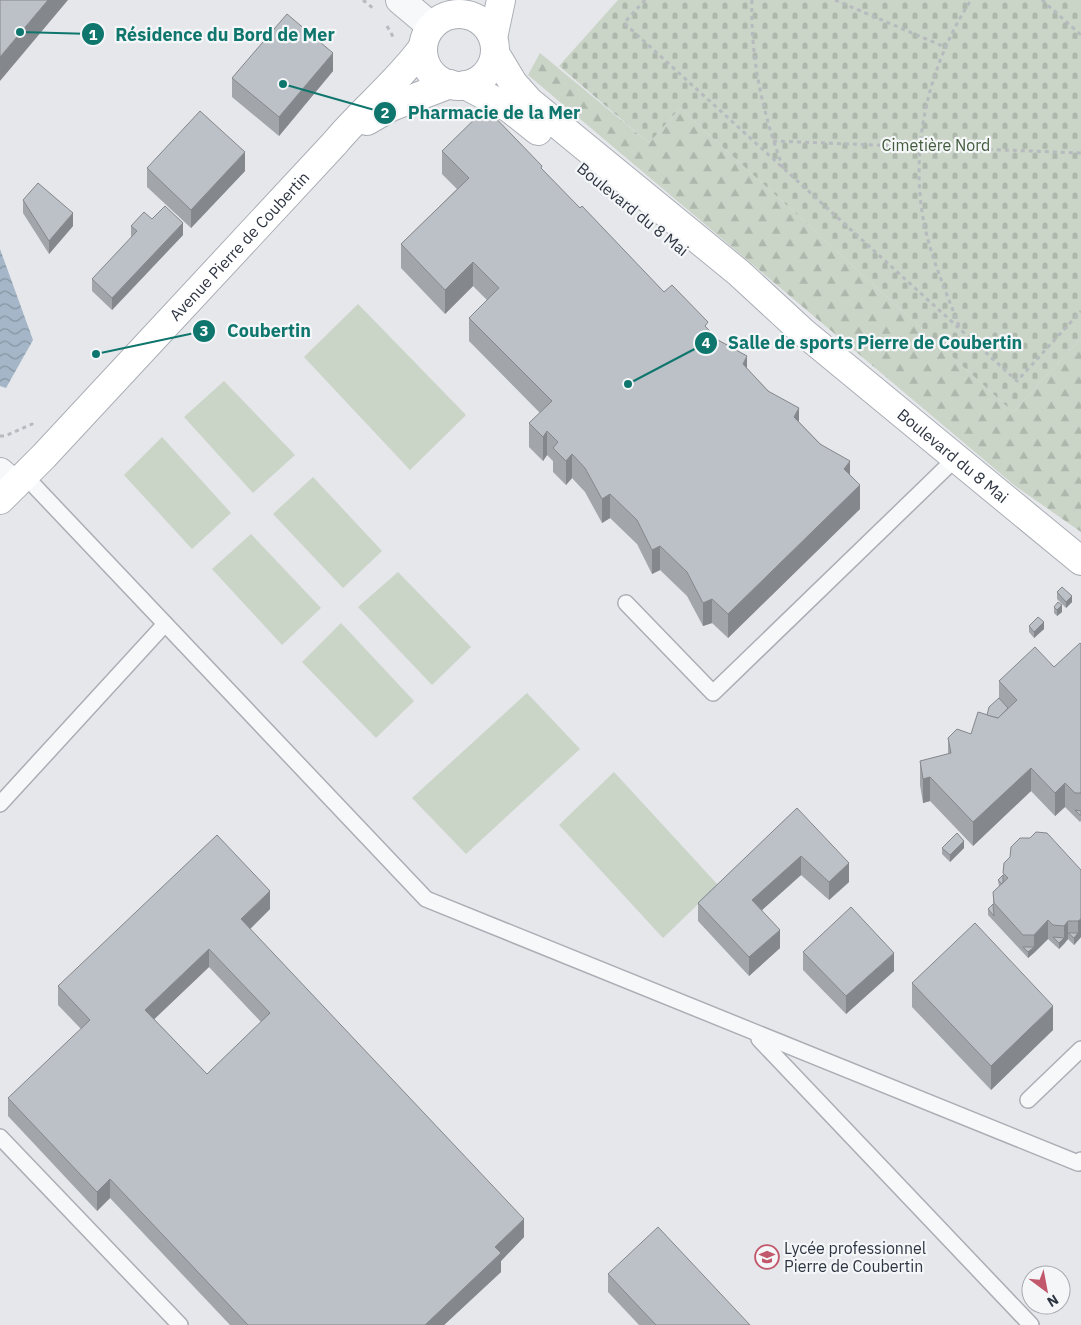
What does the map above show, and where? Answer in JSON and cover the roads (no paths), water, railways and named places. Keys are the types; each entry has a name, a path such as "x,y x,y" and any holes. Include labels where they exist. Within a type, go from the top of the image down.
{"street":[{"path":"400,0 443,22 467,14 477,18 485,24 494,45"},
{"path":"443,22 425,63 431,73 457,85 479,80 493,63 501,0"},
{"name":"Avenue Pierre de Coubertin","path":"10,483 334,144 358,115 403,73 443,22"},
{"name":"Boulevard du 8 Mai","path":"494,45 513,83 529,101 739,274 803,332 1081,561"},
{"name":"Avenue Pierre de Coubertin","path":"334,144 391,107 457,85"},
{"name":"Boulevard du 8 Mai","path":"457,85 518,114 728,287 803,332"}],"lane":[{"path":"626,603 713,693 956,458"},
{"path":"10,483 165,624 426,899 754,1034 1078,1164 1081,1160"},
{"path":"0,804 165,624"},
{"path":"754,1034 1031,1325"},
{"path":"1028,1100 1081,1049"},
{"path":"0,1137 180,1325"}],"water":[{"path":"0,249 33,340 6,388 0,386"}],"place":[{"name":"Résidence du Bord de Mer","path":"20,32"},
{"name":"Pharmacie de la Mer","path":"283,84"},
{"name":"Coubertin","path":"96,354"},
{"name":"Salle de sports Pierre de Coubertin","path":"628,384"},
{"name":"Lycée professionnel Pierre de Coubertin","path":"767,1257"}],"park label":[{"name":"Cimetière Nord","path":"936,145"}]}
